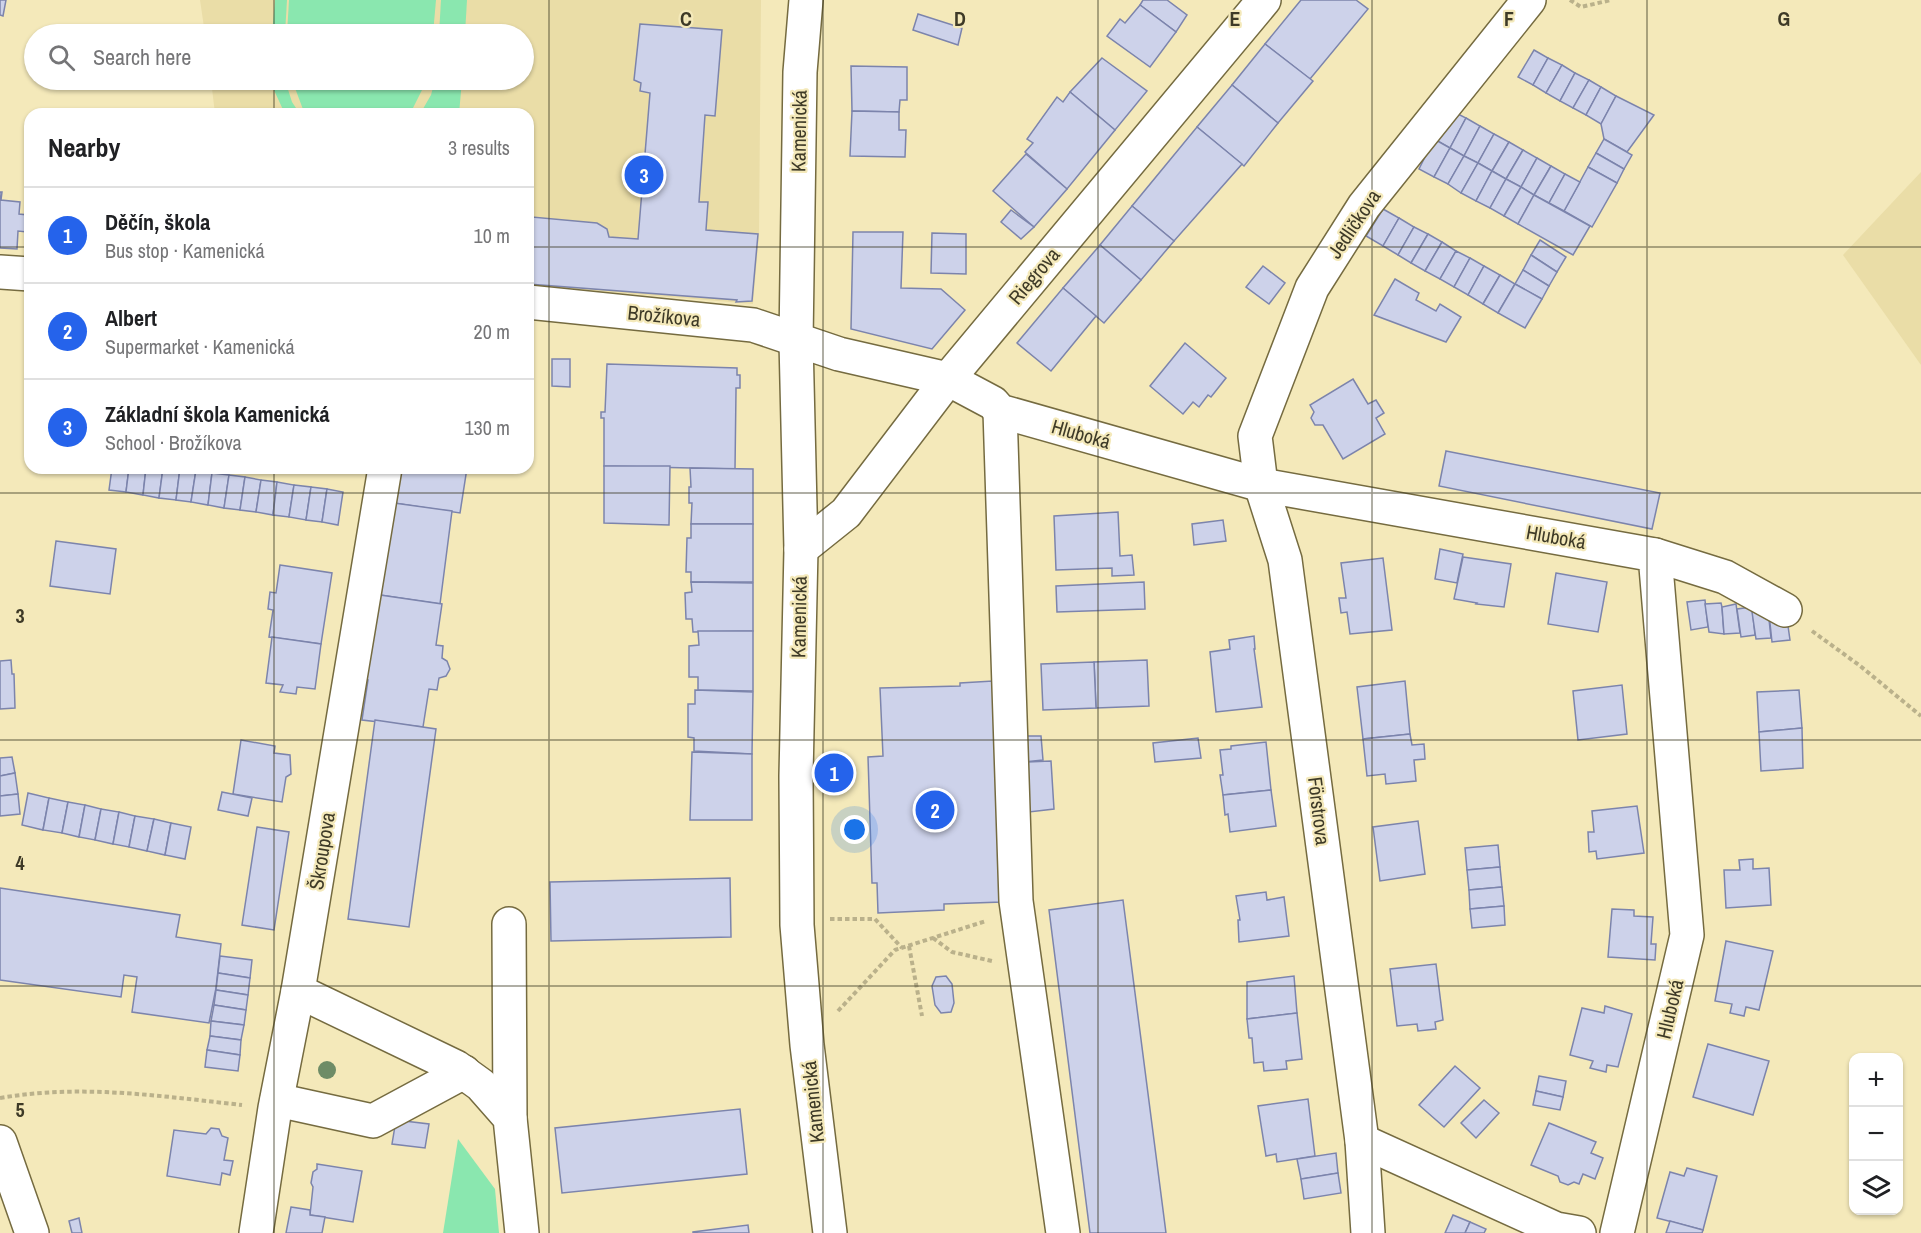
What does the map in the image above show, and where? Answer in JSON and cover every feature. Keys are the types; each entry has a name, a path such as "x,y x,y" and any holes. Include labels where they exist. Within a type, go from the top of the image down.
{"street":[{"name":"Kamenická","path":"806,0 800,72 796,341 801,549 796,776 796,919 807,1045 830,1233"},
{"name":"Riegrova","path":"801,549 846,513 948,379 1264,0"},
{"name":"Jedličkova","path":"1262,485 1255,436 1312,288 1364,206 1529,0"},
{"path":"0,272 24,274"},
{"name":"Brožíkova","path":"534,303 753,325 796,341"},
{"name":"Hluboká","path":"796,341 839,354 948,379 993,403 1000,411 1262,485 1655,555 1687,935 1617,1233"},
{"path":"1000,411 1018,911 1063,1233"},
{"name":"Škroupova","path":"256,1233 384,474"},
{"name":"Förstrova","path":"1262,485 1286,560 1362,1141 1368,1233"},
{"path":"1655,555 1725,577 1785,610"},
{"path":"509,924 510,1118 522,1233"},
{"path":"298,992 464,1072 481,1084 510,1118"},
{"path":"276,1104 373,1121 464,1072"},
{"path":"1362,1141 1556,1229 1579,1233"},
{"path":"0,1142 32,1233"}],"path":[{"path":"1570,0 1581,8 1611,0"},
{"path":"1785,610 1859,665 1921,716"},
{"path":"807,1045 895,950 1018,911"},
{"path":"796,919 875,919 902,948"},
{"path":"933,938 952,952 978,959 1025,965"},
{"path":"909,946 922,1016"},
{"path":"0,1098 35,1092 116,1091 276,1104"}],"shaded area":[{"path":"200,0 761,0 759,236 753,304 534,286 534,108 214,108 212,90 534,90 534,24 204,24"},
{"path":"1921,172 1921,365 1843,255"}],"green space":[{"path":"275,0 287,0 286,24 273,24"},
{"path":"289,0 436,0 434,24 288,24"},
{"path":"441,0 467,0 466,24 440,24"},
{"path":"274,90 288,90 296,108 282,108"},
{"path":"296,90 422,90 413,108 302,108"},
{"path":"432,90 461,90 460,108 423,108"},
{"path":"458,1139 495,1189 499,1233 443,1233"}],"building":[{"path":"0,0 6,0 3,16 0,15"},
{"path":"1143,0 1167,0 1187,15 1176,32 1140,5"},
{"path":"1301,0 1356,0 1368,9 1310,79 1265,44"},
{"path":"1140,5 1176,32 1150,67 1107,36 1120,19 1125,23"},
{"path":"918,14 962,28 958,45 913,30"},
{"path":"640,24 722,30 715,116 705,115 699,202 708,202 706,230 758,234 752,301 736,302 737,300 534,284 534,217 597,223 607,229 609,237 638,239 650,93 640,91 641,83 634,80"},
{"path":"1265,44 1313,81 1278,123 1232,85"},
{"path":"1534,50 1548,58 1533,85 1518,77"},
{"path":"1102,58 1147,91 1115,130 1070,92"},
{"path":"1548,58 1562,65 1546,93 1533,85"},
{"path":"1562,65 1575,73 1560,101 1546,93"},
{"path":"851,66 907,67 907,100 900,100 899,112 852,111"},
{"path":"1575,73 1589,80 1573,108 1560,101"},
{"path":"1589,80 1601,87 1586,115 1573,108"},
{"path":"1232,85 1278,123 1244,166 1197,127"},
{"path":"1601,87 1616,96 1601,124 1586,115"},
{"path":"1070,92 1115,130 1067,189 1025,152 1033,143 1027,139 1057,97 1063,102"},
{"path":"1616,96 1654,115 1627,152 1604,139 1601,124"},
{"path":"1450,110 1466,118 1450,148 1434,139"},
{"path":"852,111 899,112 899,130 906,130 905,157 850,156"},
{"path":"1466,118 1480,126 1464,156 1450,148"},
{"path":"1480,126 1494,134 1478,163 1464,156"},
{"path":"1197,127 1242,164 1174,241 1132,206"},
{"path":"1494,134 1509,142 1492,171 1478,163"},
{"path":"1434,139 1450,148 1434,177 1419,169"},
{"path":"1604,139 1632,155 1624,169 1596,153"},
{"path":"1509,142 1523,150 1506,179 1492,171"},
{"path":"1450,148 1464,156 1448,184 1434,177"},
{"path":"1523,150 1537,158 1521,187 1506,179"},
{"path":"1596,153 1624,169 1617,183 1588,167"},
{"path":"1026,154 1067,189 1034,227 993,191"},
{"path":"1464,156 1478,163 1461,193 1448,184"},
{"path":"1537,158 1551,166 1534,195 1521,187"},
{"path":"1478,163 1492,171 1476,201 1461,193"},
{"path":"1551,166 1565,174 1549,203 1534,195"},
{"path":"1588,167 1617,183 1592,227 1564,211"},
{"path":"1492,171 1506,179 1490,208 1476,201"},
{"path":"1565,174 1580,182 1564,211 1549,203"},
{"path":"1506,179 1521,187 1504,216 1490,208"},
{"path":"1521,187 1534,195 1518,224 1504,216"},
{"path":"0,192 2,192 1,200 20,202 19,214 24,215 24,232 18,231 17,249 0,248"},
{"path":"1534,195 1590,226 1573,255 1518,224"},
{"path":"1132,206 1174,241 1141,280 1100,245"},
{"path":"1383,209 1399,218 1383,246 1366,236"},
{"path":"1011,210 1034,227 1021,239 1001,222"},
{"path":"1399,218 1414,227 1398,255 1383,246"},
{"path":"1414,227 1428,234 1411,263 1398,255"},
{"path":"853,232 903,232 901,288 941,289 965,310 932,349 851,329"},
{"path":"932,233 966,234 966,274 931,273"},
{"path":"1428,234 1442,242 1425,271 1411,263"},
{"path":"1540,240 1566,257 1557,272 1531,255"},
{"path":"1442,242 1456,251 1440,279 1425,271"},
{"path":"1100,245 1141,280 1104,323 1063,288"},
{"path":"1456,251 1470,258 1454,287 1440,279"},
{"path":"1531,255 1557,272 1549,286 1523,270"},
{"path":"1470,258 1484,266 1468,295 1454,287"},
{"path":"1263,266 1285,283 1269,304 1246,287"},
{"path":"1484,266 1500,275 1483,304 1468,295"},
{"path":"1523,270 1549,286 1542,299 1515,284"},
{"path":"1500,275 1515,284 1498,313 1483,304"},
{"path":"1395,279 1419,293 1416,300 1436,311 1440,304 1461,317 1446,342 1374,315"},
{"path":"1515,284 1542,299 1525,328 1498,313"},
{"path":"1063,288 1096,316 1051,371 1017,343"},
{"path":"1185,343 1226,378 1211,397 1208,395 1199,407 1193,402 1183,414 1150,386"},
{"path":"552,359 570,359 570,387 552,386"},
{"path":"607,364 737,368 737,375 740,375 740,388 736,388 735,469 604,466 604,418 601,418 601,412 605,412"},
{"path":"1353,379 1368,404 1376,400 1384,413 1376,418 1385,434 1343,459 1323,425 1315,425 1311,418 1314,412 1310,405"},
{"path":"1446,451 1660,493 1652,529 1439,486"},
{"path":"604,466 670,466 669,525 604,523"},
{"path":"690,468 753,469 753,524 691,524"},
{"path":"111,474 128,474 126,492 109,490"},
{"path":"128,474 145,474 143,495 126,492"},
{"path":"145,474 162,474 159,498 143,495"},
{"path":"162,474 179,474 176,500 159,498"},
{"path":"179,474 195,474 191,502 176,500"},
{"path":"195,474 212,474 208,505 191,502"},
{"path":"212,474 229,475 224,508 208,505"},
{"path":"398,474 466,474 460,513 394,503"},
{"path":"229,475 245,477 240,510 224,508"},
{"path":"245,477 261,480 256,512 240,510"},
{"path":"261,480 277,482 273,515 256,512"},
{"path":"277,482 294,485 289,517 273,515"},
{"path":"294,485 311,487 306,520 289,517"},
{"path":"311,487 327,489 322,522 306,520"},
{"path":"327,489 343,492 338,525 322,522"},
{"path":"394,503 452,511 440,604 380,595"},
{"path":"1118,512 1120,556 1132,555 1134,575 1112,576 1112,568 1056,570 1054,516"},
{"path":"1223,520 1226,541 1194,545 1192,524"},
{"path":"691,524 753,524 753,582 691,582 691,572 686,572 687,538 691,538"},
{"path":"56,541 116,549 110,594 50,586"},
{"path":"1440,549 1463,554 1457,583 1435,579"},
{"path":"1463,557 1511,564 1504,607 1454,599"},
{"path":"1383,558 1392,630 1350,634 1347,612 1341,613 1339,598 1346,598 1341,563"},
{"path":"280,565 332,573 321,644 269,637 273,610 268,609 270,592 276,593"},
{"path":"1556,573 1607,582 1598,632 1548,624"},
{"path":"691,582 753,583 753,631 693,632 692,619 686,619 685,593 692,592"},
{"path":"1144,582 1145,609 1057,612 1056,586"},
{"path":"380,595 442,604 436,645 443,646 442,658 447,661 450,669 446,676 439,678 437,690 429,689 423,727 362,720"},
{"path":"1705,600 1708,627 1691,630 1687,602"},
{"path":"1721,603 1724,634 1709,632 1705,604"},
{"path":"1736,604 1740,633 1724,634 1722,607"},
{"path":"1752,607 1755,635 1741,637 1737,609"},
{"path":"1768,610 1771,638 1756,639 1752,612"},
{"path":"1786,612 1790,640 1772,642 1769,614"},
{"path":"698,631 753,631 753,691 698,690 698,677 689,677 689,646 699,645"},
{"path":"1254,636 1262,707 1216,712 1210,652 1230,649 1229,640"},
{"path":"272,637 321,644 315,689 297,687 296,694 280,692 283,685 266,683"},
{"path":"11,660 12,674 14,674 15,708 0,709 0,661"},
{"path":"1147,660 1149,706 1096,708 1094,662"},
{"path":"1094,662 1096,708 1043,710 1041,664"},
{"path":"993,681 1002,902 944,904 944,910 878,913 877,883 872,883 868,757 883,756 880,688 960,686 960,683"},
{"path":"1405,681 1410,734 1363,739 1357,687"},
{"path":"1622,685 1627,734 1578,740 1573,691"},
{"path":"695,690 753,692 752,754 694,751 694,738 688,737 688,704 695,704"},
{"path":"1799,690 1802,728 1759,732 1757,692"},
{"path":"375,720 436,729 409,927 348,919"},
{"path":"1802,728 1803,768 1761,771 1759,732"},
{"path":"1410,734 1412,745 1424,744 1425,759 1414,760 1416,781 1386,784 1385,774 1367,776 1363,739"},
{"path":"1023,736 1041,736 1043,760 1024,762"},
{"path":"1198,738 1201,758 1155,762 1153,743"},
{"path":"241,740 275,746 274,753 290,755 291,774 286,777 282,802 233,794"},
{"path":"1266,742 1271,790 1223,795 1220,750 1231,749 1231,746"},
{"path":"692,752 752,754 752,820 690,820"},
{"path":"12,757 15,773 0,776 0,758"},
{"path":"1051,761 1054,809 1029,812 1027,762"},
{"path":"15,773 18,794 0,796 0,776"},
{"path":"1271,790 1276,826 1230,832 1223,795"},
{"path":"222,792 252,798 248,816 218,810"},
{"path":"28,793 49,798 43,830 22,825"},
{"path":"18,794 20,814 0,816 0,796"},
{"path":"49,798 68,802 62,833 43,830"},
{"path":"68,802 85,805 79,837 62,833"},
{"path":"85,805 101,809 95,840 79,837"},
{"path":"1637,806 1644,853 1597,859 1596,851 1589,852 1588,832 1594,832 1592,811"},
{"path":"101,809 119,812 113,844 95,840"},
{"path":"119,812 135,816 129,847 113,844"},
{"path":"135,816 154,819 147,851 129,847"},
{"path":"154,819 171,823 165,855 147,851"},
{"path":"1418,821 1425,874 1380,881 1373,827"},
{"path":"171,823 191,827 185,859 165,855"},
{"path":"257,827 289,832 274,930 242,925"},
{"path":"1498,845 1500,867 1467,870 1465,848"},
{"path":"1753,859 1753,869 1769,868 1771,905 1726,908 1724,870 1740,870 1739,860"},
{"path":"1500,867 1502,887 1469,890 1467,870"},
{"path":"730,878 731,937 551,941 550,882"},
{"path":"1502,887 1504,906 1470,909 1469,890"},
{"path":"0,888 180,915 176,937 221,944 209,1023 132,1012 137,977 124,975 121,997 0,980"},
{"path":"1266,892 1267,900 1284,897 1289,936 1239,942 1238,920 1240,920 1236,896"},
{"path":"1123,900 1166,1233 1090,1233 1049,910"},
{"path":"1504,906 1505,925 1472,928 1470,909"},
{"path":"1612,909 1634,910 1634,916 1653,917 1651,944 1656,944 1655,960 1608,957"},
{"path":"1726,941 1773,951 1759,1010 1746,1007 1744,1016 1730,1013 1732,1004 1715,1001"},
{"path":"220,956 252,960 250,978 218,973"},
{"path":"1436,964 1443,1020 1435,1022 1436,1029 1418,1031 1417,1024 1397,1026 1390,969"},
{"path":"218,973 250,978 248,995 216,990"},
{"path":"946,976 952,984 954,1003 951,1012 941,1013 935,1005 932,986 936,977"},
{"path":"1294,976 1297,1013 1247,1019 1247,982"},
{"path":"216,990 248,995 246,1010 214,1005"},
{"path":"214,1005 246,1010 244,1025 211,1021"},
{"path":"1605,1006 1632,1014 1618,1067 1607,1065 1606,1072 1590,1068 1593,1061 1570,1055 1582,1008 1604,1013"},
{"path":"1297,1013 1302,1059 1286,1061 1287,1069 1264,1071 1263,1062 1254,1063 1252,1038 1249,1038 1247,1019"},
{"path":"211,1021 244,1025 241,1040 210,1036"},
{"path":"210,1036 241,1040 240,1055 207,1050"},
{"path":"1708,1044 1769,1061 1753,1115 1693,1097"},
{"path":"207,1050 240,1055 238,1071 205,1067"},
{"path":"1455,1066 1480,1088 1444,1127 1419,1105"},
{"path":"1539,1076 1566,1081 1563,1097 1536,1091"},
{"path":"1536,1091 1563,1097 1560,1110 1533,1105"},
{"path":"1308,1099 1315,1156 1277,1162 1276,1154 1266,1156 1258,1106"},
{"path":"1484,1100 1499,1113 1476,1138 1461,1123"},
{"path":"740,1109 747,1174 562,1193 555,1128"},
{"path":"396,1120 429,1124 425,1148 392,1144"},
{"path":"1549,1123 1596,1142 1591,1153 1603,1158 1595,1179 1583,1174 1579,1184 1574,1182 1568,1185 1560,1182 1558,1176 1531,1165"},
{"path":"211,1128 219,1129 222,1136 228,1138 224,1160 233,1161 230,1175 222,1173 220,1185 167,1176 174,1130 206,1134"},
{"path":"1336,1153 1338,1173 1301,1179 1297,1159"},
{"path":"317,1164 362,1171 353,1222 310,1215 313,1187 311,1183"},
{"path":"1687,1168 1717,1176 1703,1230 1657,1218 1670,1172 1684,1176"},
{"path":"1338,1173 1341,1193 1304,1199 1301,1179"},
{"path":"291,1207 310,1210 310,1215 325,1217 322,1233 286,1233"},
{"path":"1453,1215 1470,1222 1465,1233 1445,1233"},
{"path":"79,1218 82,1233 72,1233 69,1221"},
{"path":"1670,1221 1703,1230 1702,1233 1666,1233"},
{"path":"1470,1222 1486,1229 1484,1233 1465,1233"},
{"path":"748,1225 749,1233 693,1233 693,1232"}],"place":[{"name":"Základní škola Kamenická","path":"644,175"},
{"name":"Děčín, škola","path":"834,773"},
{"name":"Albert","path":"935,810"}]}
